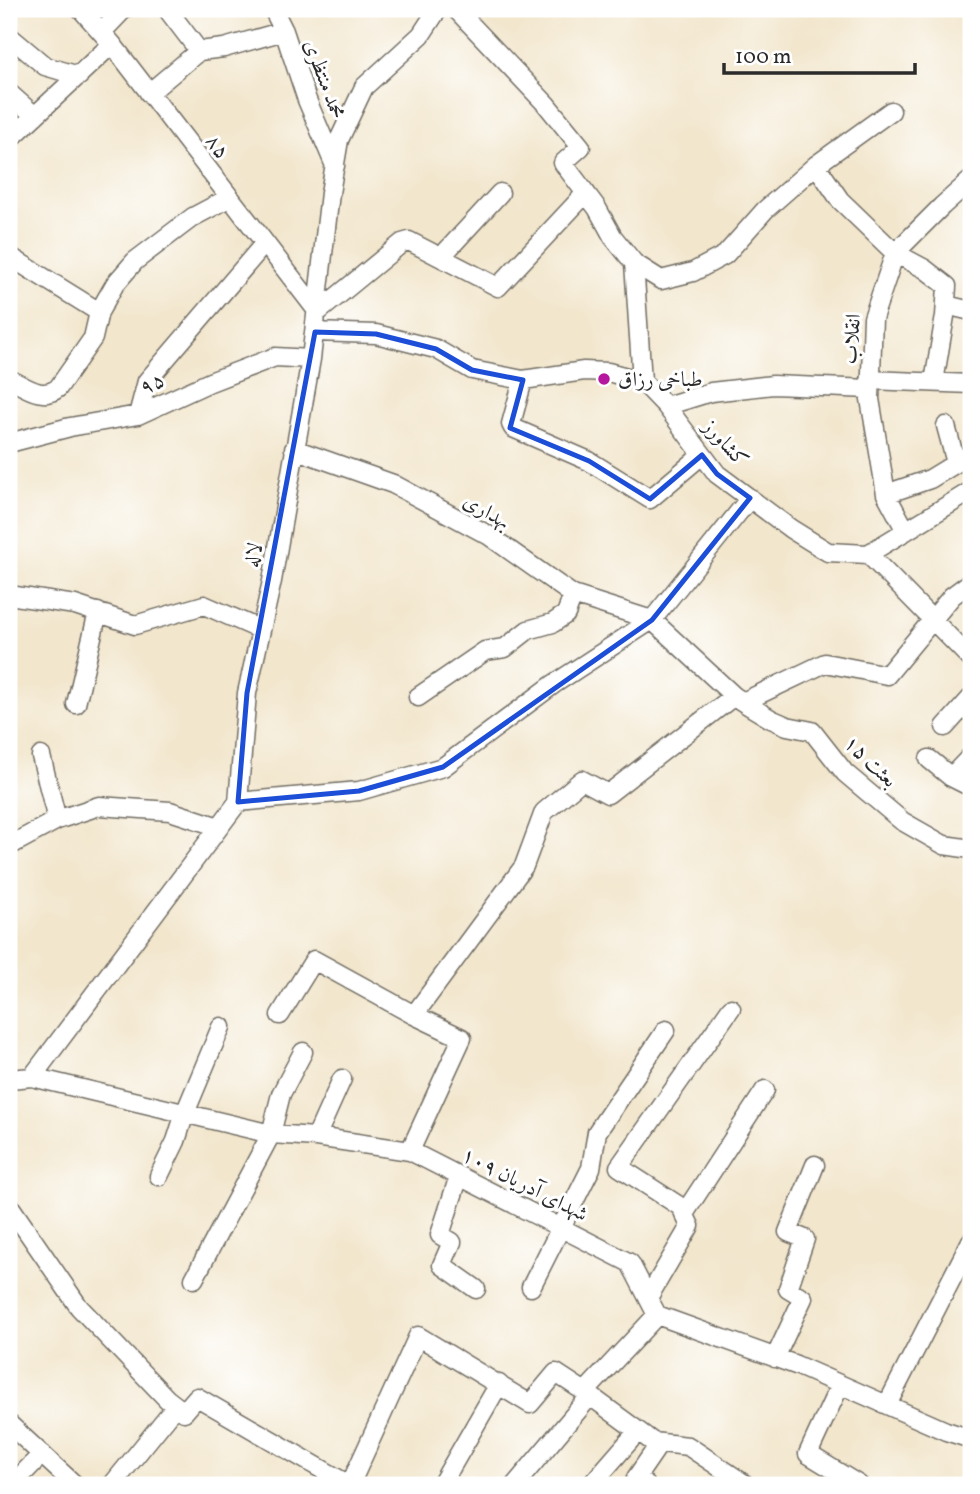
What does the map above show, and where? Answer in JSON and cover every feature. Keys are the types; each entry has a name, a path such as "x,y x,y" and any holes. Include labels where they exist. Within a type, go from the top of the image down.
{"street":[{"name":"۸۵","path":"81,9 107,38 318,312"},
{"path":"9,140 79,76 124,9"},
{"path":"167,9 199,51"},
{"name":"محمد منتظری","path":"273,9 284,30 307,100 334,166"},
{"name":"لاله","path":"238,802 247,692 272,580 311,359 338,140 364,87 421,35 438,9"},
{"path":"456,9 546,104 580,147 563,163 634,263 661,280 693,272 725,255 765,209 817,165 891,111"},
{"path":"149,93 199,51 223,48 284,30"},
{"path":"9,36 44,66 79,76"},
{"path":"9,93 35,116"},
{"path":"817,165 840,200 895,253 925,269 947,286 934,383"},
{"name":"انقلاب","path":"906,531 886,494 870,399 873,318 895,253 971,180"},
{"path":"441,257 500,193"},
{"path":"318,312 402,243 409,241 498,287 586,193"},
{"path":"9,379 41,394 51,394 93,338 99,312 115,284 135,261 193,217 229,198"},
{"path":"138,415 147,381 264,244"},
{"path":"9,256 99,312"},
{"path":"315,332 376,334 436,349 472,370 523,380 584,371 608,372 642,381 634,263"},
{"path":"946,304 971,311"},
{"name":"۹۵","path":"9,443 70,427 138,415 210,382 275,357 311,359"},
{"path":"523,380 511,424 513,428 589,461 650,499 702,455"},
{"name":"کشاورز","path":"642,381 666,406 717,474 791,529 828,552 868,554"},
{"path":"666,406 711,391 773,385 971,384"},
{"path":"886,494 930,480 964,459 946,426"},
{"name":"بهداری","path":"294,449 393,484 488,535 573,595 652,620"},
{"path":"930,480 944,508"},
{"path":"971,491 868,554 971,659"},
{"path":"32,1077 238,802 359,791 443,766 554,684 652,620 750,498"},
{"path":"414,1015 524,866 544,812 582,780 608,794 738,699 825,663 887,675 952,596 971,582"},
{"path":"9,595 75,605 135,625 204,605 261,630"},
{"path":"418,697 485,651 505,648 528,630 553,623 566,614 573,595"},
{"path":"76,704 98,612"},
{"name":"بعثت ۱۵","path":"652,620 738,699 787,726 812,731 845,773 902,821 944,845 971,849"},
{"path":"945,727 971,698"},
{"path":"41,756 57,820"},
{"path":"951,777 971,756"},
{"path":"929,759 951,777 971,787"},
{"path":"9,846 57,820 99,806 170,811 219,827"},
{"path":"280,1015 314,960 462,1038 410,1151"},
{"path":"648,1298 690,1226 681,1207 619,1167 731,1008"},
{"path":"159,1176 176,1141 220,1027"},
{"path":"531,1287 591,1168 597,1132 666,1030"},
{"path":"194,1279 271,1134 281,1094 303,1052"},
{"name":"شهدای آدریان ۱۰۹","path":"9,1079 32,1077 271,1134 316,1137 410,1151 630,1263 657,1315"},
{"path":"316,1137 342,1079"},
{"path":"684,1214 765,1090"},
{"path":"775,1358 803,1298 788,1289 805,1239 788,1232 815,1165"},
{"path":"459,1176 440,1235 452,1242 442,1265 476,1289"},
{"path":"9,1205 79,1307 167,1399 184,1412 197,1397 350,1485 418,1336 530,1404 556,1373 653,1442 688,1446 746,1485"},
{"path":"887,1405 971,1241"},
{"path":"515,1485 588,1394 657,1315 775,1358 946,1431 971,1439"},
{"path":"441,1485 499,1384"},
{"path":"840,1385 808,1454 859,1485"},
{"path":"112,1485 176,1406"},
{"path":"9,1424 75,1485"},
{"path":"591,1485 638,1431"},
{"path":"646,1485 636,1478 660,1443"},
{"path":"12,1485 42,1454"}],"highlighted area":[{"path":"315,332 376,334 436,349 472,370 523,380 510,428 589,461 650,499 702,455 717,474 750,498 652,620 443,767 359,791 238,802 247,693"}],"place":[{"name":"طباخی رزاق","path":"604,379"}]}
